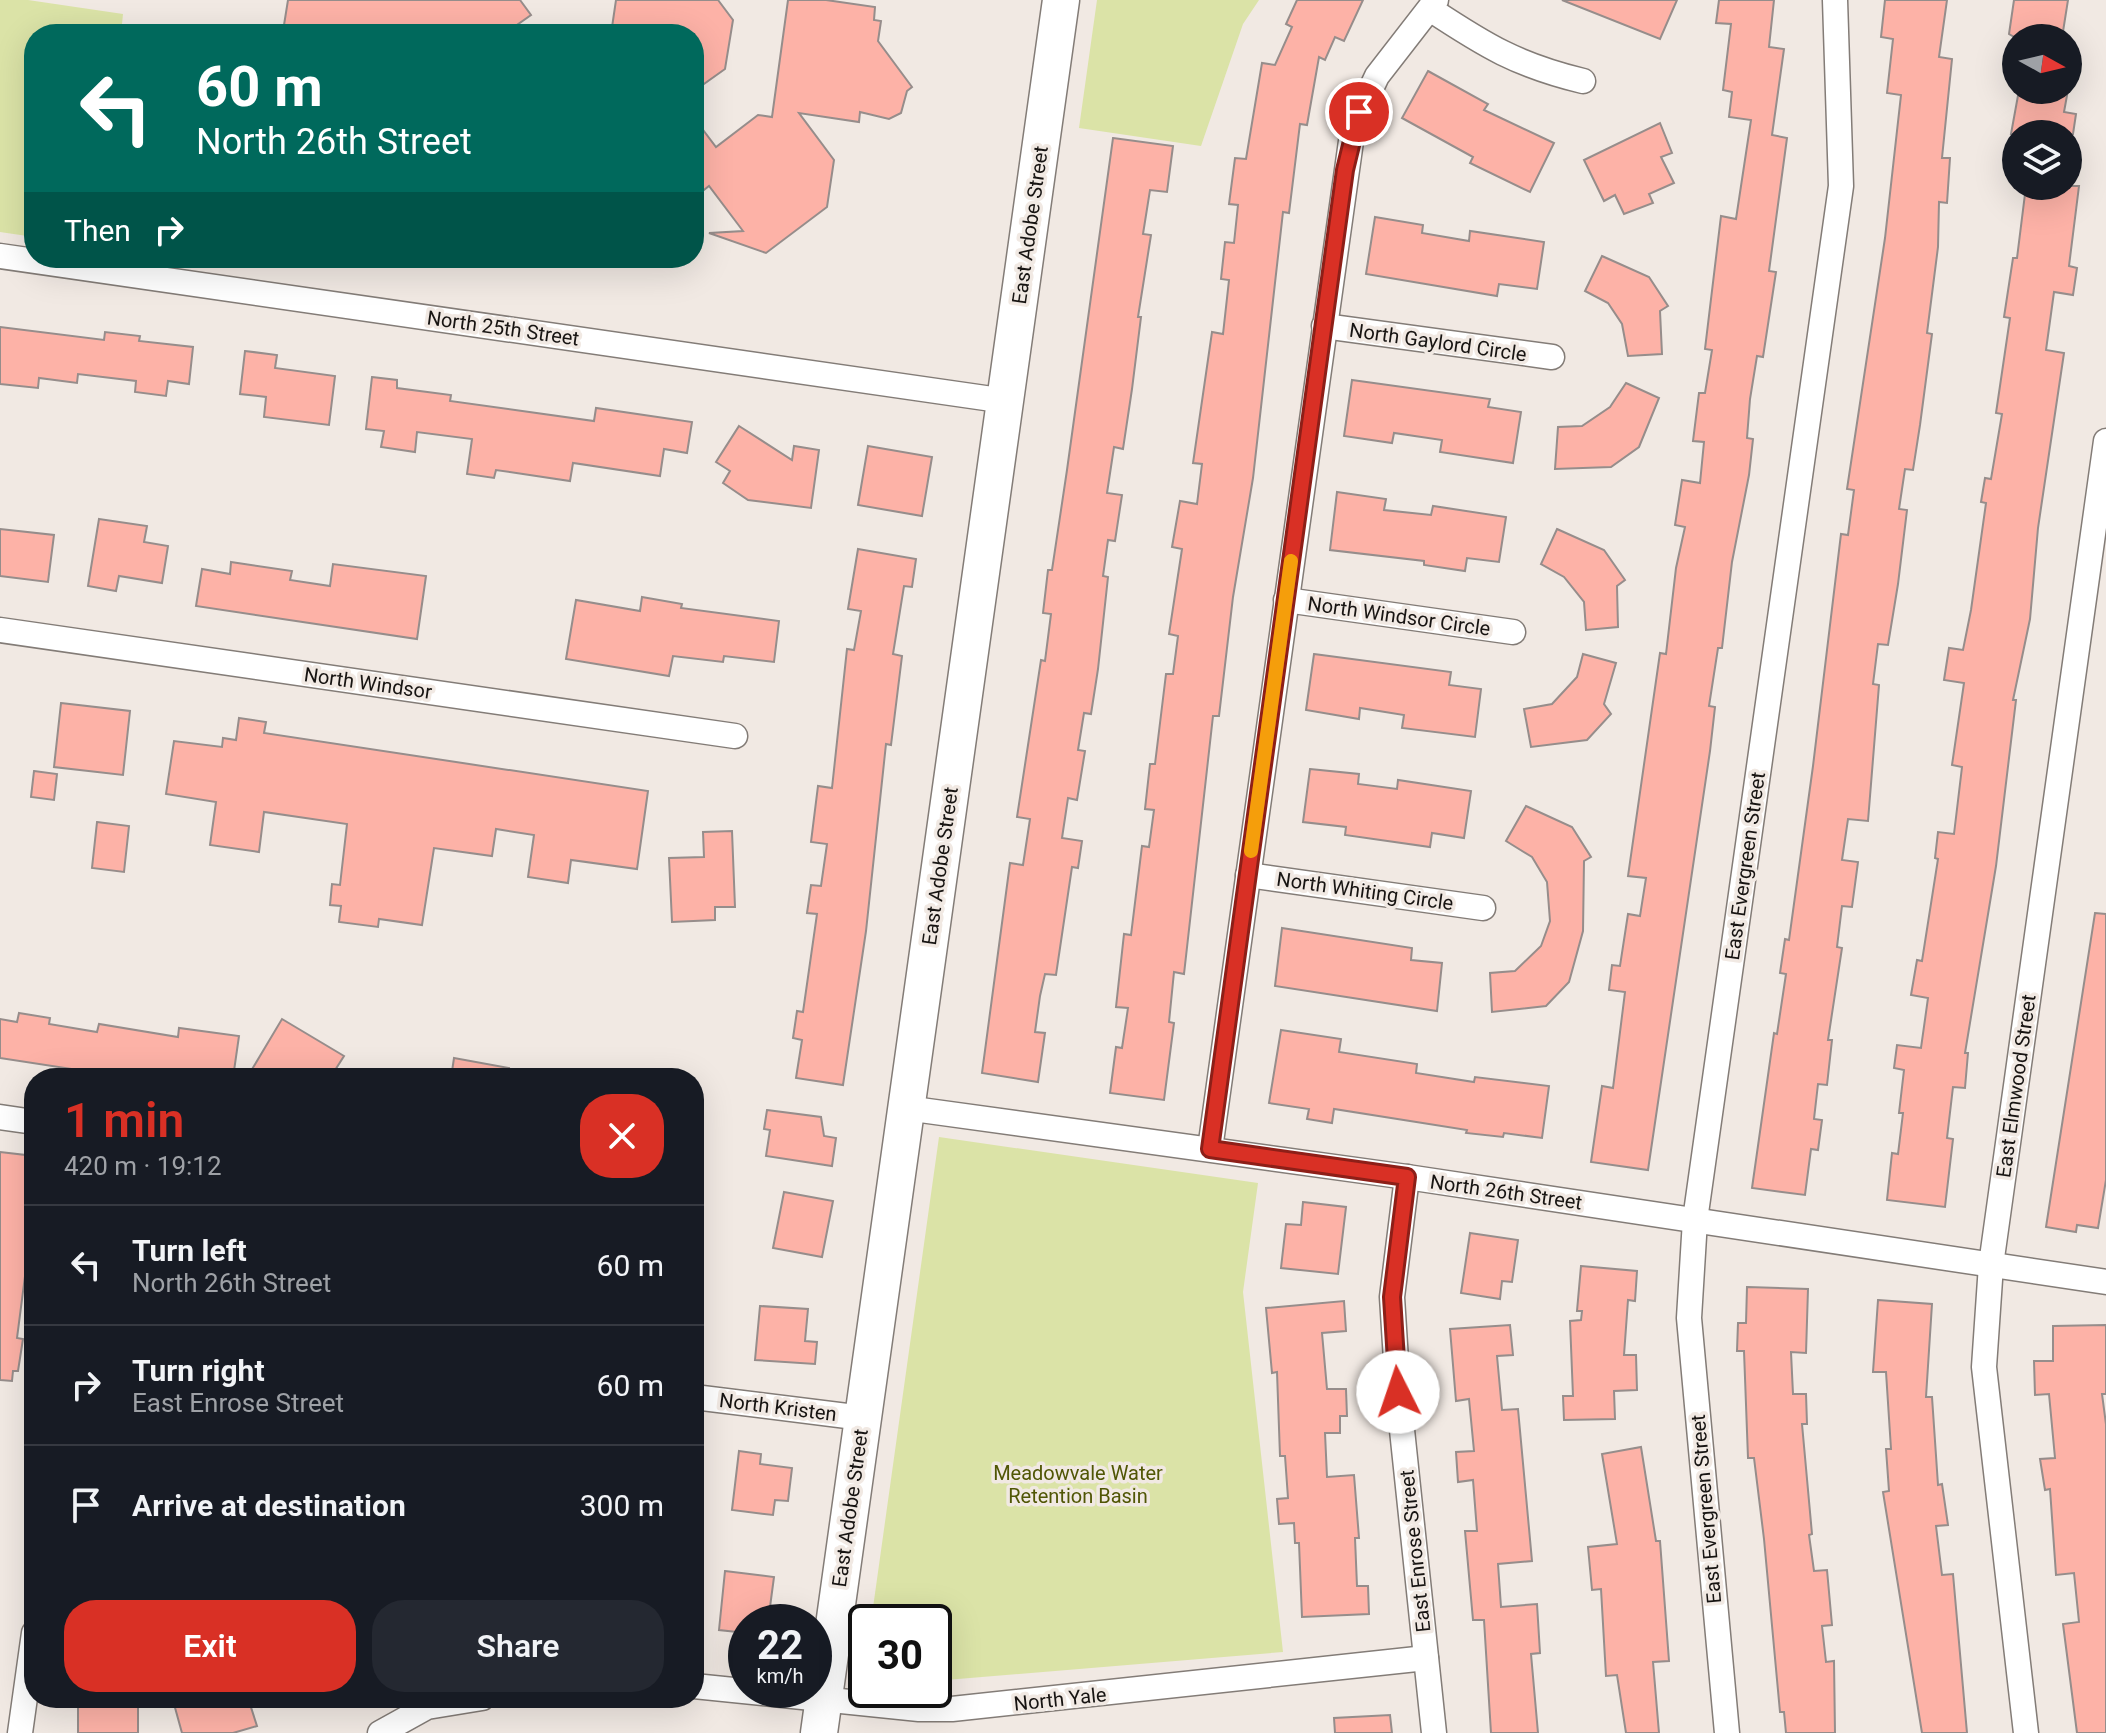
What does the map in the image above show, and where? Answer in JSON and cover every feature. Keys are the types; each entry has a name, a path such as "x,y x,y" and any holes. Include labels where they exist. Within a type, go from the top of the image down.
{"street":[{"name":"East Adobe Street","path":"822,1717 1061,0"},
{"name":"East Evergreen Street","path":"1727,1733 1689,1318 1695,1220 1841,186 1835,0"},
{"path":"1210,1149 1353,127 1377,76 1433,5 1485,45 1532,68 1583,81"},
{"name":"North 25th Street","path":"0,256 24,259"},
{"name":"North 25th Street","path":"83,268 1006,401"},
{"name":"North Gaylord Circle","path":"1324,326 1552,357"},
{"name":"East Elmwood Street","path":"2026,1733 1984,1367 1991,1265 2106,441"},
{"name":"North Windsor Circle","path":"1286,600 1513,632"},
{"name":"North Windsor","path":"0,630 735,736"},
{"name":"North Whiting Circle","path":"1248,875 1483,908"},
{"name":"North 26th Street","path":"906,1108 1407,1177 2106,1282"},
{"path":"0,1117 24,1121"},
{"name":"East Enrose Street","path":"1407,1177 1392,1297 1398,1392 1434,1733"},
{"name":"North Kristen","path":"704,1398 863,1418"},
{"name":"North Yale","path":"704,1688 822,1717 991,1707 1426,1658"},
{"path":"20,1733 24,1704"},
{"path":"380,1733 425,1708"}],"green space":[{"path":"0,0 28,0 123,14 122,24 24,24 24,236 0,232"},
{"path":"1097,0 1259,0 1243,24 1201,146 1079,128"},
{"name":"Meadowvale Water Retention Basin","path":"939,1137 1258,1183 1243,1292 1283,1652 952,1680 952,1604 874,1604"}],"building":[{"path":"288,0 520,0 531,15 518,24 284,24"},
{"path":"616,0 718,0 733,20 725,69 704,84 704,24 612,24"},
{"path":"788,0 826,0 875,7 874,20 881,21 878,41 912,87 907,91 901,113 889,119 860,112 859,122 799,113 834,160 827,207 766,253 709,233 743,231 709,186 704,190 704,131 716,147 758,115 772,117"},
{"path":"1297,0 1363,0 1344,41 1335,37 1325,60 1319,57 1307,125 1300,124 1289,213 1283,212 1253,478 1233,597 1219,716 1213,716 1184,974 1174,972 1169,1022 1174,1023 1164,1100 1110,1093 1116,1047 1122,1048 1128,1008 1116,1007 1124,934 1131,935 1142,846 1149,847 1154,810 1145,809 1150,764 1155,764 1166,674 1173,674 1178,636 1169,634 1182,549 1172,547 1180,501 1197,504 1202,464 1193,463 1212,332 1223,334 1229,280 1221,279 1225,242 1234,243 1238,205 1229,204 1235,158 1246,159 1262,63 1275,65 1292,27 1286,24"},
{"path":"1562,0 1677,0 1660,39"},
{"path":"1719,0 1774,0 1769,47 1784,49 1772,135 1787,138 1769,271 1776,272 1763,357 1757,356 1750,399 1747,438 1753,439 1749,475 1732,562 1722,648 1718,648 1709,706 1715,707 1710,751 1648,1170 1591,1162 1602,1086 1613,1088 1625,992 1609,990 1612,965 1620,966 1628,914 1640,916 1646,878 1628,876 1660,653 1666,654 1676,568 1685,527 1675,525 1682,480 1700,483 1704,442 1693,441 1699,393 1705,393 1712,350 1705,349 1721,216 1736,219 1751,120 1729,117 1732,92 1723,90 1731,24 1716,23"},
{"path":"1885,0 1947,0 1939,57 1952,59 1942,158 1950,158 1947,203 1939,202 1938,247 1927,333 1932,334 1913,470 1905,469 1899,509 1907,510 1898,584 1888,645 1878,644 1873,684 1879,685 1868,821 1848,819 1842,860 1858,862 1852,907 1842,906 1837,947 1842,948 1828,1040 1832,1040 1827,1085 1818,1084 1814,1119 1822,1120 1818,1150 1811,1149 1805,1195 1752,1188 1774,1033 1777,1034 1786,974 1780,973 1785,939 1789,940 1841,534 1848,535 1854,490 1847,489 1885,238 1901,95 1887,93 1893,39 1881,37"},
{"path":"2014,0 2068,0 2064,24 2010,24"},
{"path":"1428,71 1488,104 1484,110 1554,143 1530,192 1470,163 1473,157 1402,118"},
{"path":"2016,104 2065,104 2064,112 2076,114 2075,120 2014,120"},
{"path":"1660,123 1672,153 1661,157 1674,183 1649,194 1653,203 1624,214 1615,195 1604,201 1584,160"},
{"path":"1113,138 1173,146 1167,192 1150,190 1143,234 1151,235 1138,317 1141,317 1132,389 1123,449 1114,447 1107,493 1122,495 1115,541 1108,540 1103,576 1108,577 1098,669 1091,714 1084,713 1078,750 1085,751 1077,800 1068,798 1062,838 1082,841 1078,868 1072,867 1056,975 1045,974 1040,996 1035,1032 1045,1033 1038,1082 982,1073 1010,863 1023,865 1030,819 1017,817 1041,660 1045,661 1051,614 1043,613 1048,570 1052,570"},
{"path":"2024,200 2077,200 2069,266 2077,268 2073,295 2054,292 2046,350 2064,353 2038,528 2030,619 2013,700 2016,700 1996,866 1965,1053 1968,1053 1965,1088 1953,1087 1947,1138 1953,1139 1945,1207 1887,1200 1892,1153 1898,1154 1903,1113 1899,1113 1904,1070 1894,1068 1897,1045 1921,1048 1928,998 1911,995 1917,960 1922,961 1938,859 1935,858 1938,832 1954,834 1962,767 1952,765 1964,683 1944,680 1949,648 1963,650 1971,610 1986,503 1981,502 1985,478 1991,479 2002,414 1996,413 2010,318 2004,317 2013,258 2017,258"},
{"path":"1375,217 1423,225 1422,233 1469,241 1470,231 1544,242 1537,289 1499,284 1497,296 1366,274"},
{"path":"1602,256 1649,277 1668,306 1660,311 1662,354 1628,356 1622,324 1608,303 1585,291"},
{"path":"0,327 104,340 105,332 140,336 139,341 193,347 189,384 168,381 166,396 135,392 136,381 78,374 77,383 39,378 38,388 0,384"},
{"path":"245,351 277,355 275,368 335,376 329,425 264,417 266,397 240,394"},
{"path":"372,377 397,380 397,388 451,395 450,401 594,421 596,408 692,422 687,453 664,449 660,476 573,463 570,481 496,470 494,478 467,474 472,439 417,432 415,452 381,447 384,431 366,429"},
{"path":"1352,380 1490,399 1488,407 1521,412 1513,463 1440,452 1442,440 1394,433 1392,443 1344,436"},
{"path":"1626,383 1659,398 1639,447 1611,467 1555,469 1558,427 1582,426 1610,407"},
{"path":"739,426 792,460 794,446 819,450 811,508 748,500 723,483 730,471 716,462"},
{"path":"868,446 932,457 922,516 858,505"},
{"path":"1337,492 1386,499 1384,510 1431,515 1433,506 1506,517 1499,562 1467,558 1465,571 1424,565 1424,561 1330,550"},
{"path":"99,519 147,526 144,542 168,546 162,583 119,576 116,591 88,586"},
{"path":"0,529 54,535 48,582 0,576"},
{"path":"1557,529 1604,550 1625,580 1617,586 1618,627 1586,630 1584,602 1564,577 1541,564"},
{"path":"858,549 916,559 912,587 904,586 893,654 902,656 891,745 886,744 866,931 843,1085 796,1078 802,1040 793,1038 797,1011 803,1012 817,914 807,913 811,885 821,886 827,844 811,842 818,786 832,788 847,649 854,650 861,611 848,609"},
{"path":"231,562 292,571 290,580 330,586 333,564 426,576 417,639 196,606 202,569 230,574"},
{"path":"642,597 682,604 681,608 779,621 774,662 724,656 723,662 673,656 669,676 566,659 576,600 640,611"},
{"path":"1314,654 1451,672 1449,685 1481,689 1475,737 1402,728 1404,715 1360,708 1359,719 1306,710"},
{"path":"1583,654 1616,663 1604,704 1611,714 1587,740 1531,747 1524,709 1552,704 1577,677"},
{"path":"61,703 130,711 123,775 54,767"},
{"path":"239,718 266,722 264,733 648,791 637,869 571,860 568,883 528,877 534,835 496,829 492,856 434,848 422,925 379,919 378,927 339,922 341,906 330,905 332,884 340,885 347,824 264,812 259,852 210,845 216,802 166,794 174,741 222,747 223,738 236,740"},
{"path":"1310,769 1359,774 1358,784 1397,789 1398,780 1471,791 1464,838 1432,833 1430,847 1345,835 1346,827 1303,822"},
{"path":"34,771 57,774 54,800 31,797"},
{"path":"1526,806 1572,827 1591,857 1584,861 1583,931 1569,982 1546,1006 1492,1012 1490,973 1515,971 1541,946 1550,921 1547,882 1532,857 1506,841"},
{"path":"97,822 129,826 124,872 92,868"},
{"path":"732,831 735,907 715,907 715,920 672,922 669,858 704,857 703,832"},
{"path":"2095,913 2106,914 2106,1180 2098,1228 2077,1225 2076,1232 2046,1227"},
{"path":"1282,928 1412,948 1411,960 1442,963 1437,1011 1275,986"},
{"path":"19,1013 50,1018 49,1024 97,1032 99,1024 178,1037 179,1028 239,1036 234,1068 65,1068 0,1058 0,1019 17,1022"},
{"path":"282,1019 344,1056 336,1068 253,1068"},
{"path":"1281,1030 1341,1039 1339,1052 1417,1064 1416,1073 1474,1082 1475,1077 1549,1086 1542,1138 1504,1133 1503,1137 1466,1133 1467,1130 1334,1109 1332,1123 1307,1119 1309,1109 1269,1103"},
{"path":"454,1058 509,1068 452,1068"},
{"path":"767,1110 821,1117 824,1136 836,1138 832,1166 766,1156 770,1130 764,1129"},
{"path":"0,1152 24,1155 24,1284 17,1338 23,1339 18,1371 13,1371 12,1381 0,1380"},
{"path":"784,1192 833,1201 822,1257 773,1248"},
{"path":"1303,1202 1346,1207 1338,1274 1281,1268 1286,1224 1301,1225"},
{"path":"1470,1233 1518,1240 1512,1282 1502,1281 1500,1299 1461,1293"},
{"path":"1581,1266 1637,1271 1635,1301 1628,1300 1624,1355 1636,1355 1637,1390 1614,1391 1615,1419 1564,1420 1563,1396 1573,1396 1570,1321 1581,1320 1582,1311 1577,1311"},
{"path":"1747,1287 1808,1289 1806,1353 1791,1352 1793,1394 1806,1394 1807,1424 1802,1424 1812,1534 1809,1535 1814,1571 1827,1570 1832,1625 1822,1626 1826,1662 1834,1661 1835,1733 1786,1733 1784,1712 1780,1712 1754,1458 1748,1458 1744,1351 1737,1351 1738,1323 1746,1323"},
{"path":"1878,1300 1932,1304 1926,1397 1932,1397 1938,1485 1942,1484 1948,1525 1936,1526 1942,1575 1953,1574 1967,1733 1922,1733 1883,1492 1889,1491 1886,1449 1891,1449 1886,1372 1873,1372"},
{"path":"1344,1301 1346,1331 1322,1333 1327,1389 1346,1389 1347,1416 1340,1416 1340,1433 1325,1433 1327,1477 1354,1475 1359,1538 1355,1538 1357,1586 1368,1586 1369,1614 1302,1617 1299,1543 1295,1543 1294,1523 1279,1524 1277,1499 1288,1498 1285,1456 1280,1456 1277,1372 1272,1373 1266,1308"},
{"path":"760,1306 808,1309 805,1341 817,1342 815,1364 755,1360"},
{"path":"1510,1325 1513,1355 1497,1356 1502,1410 1518,1409 1532,1561 1498,1564 1501,1607 1537,1604 1540,1653 1531,1654 1538,1733 1491,1733 1484,1620 1473,1620 1465,1531 1477,1531 1473,1480 1458,1482 1456,1452 1474,1451 1469,1399 1456,1401 1450,1329"},
{"path":"2106,1325 2106,1394 2102,1394 2106,1424 2106,1733 2077,1733 2063,1624 2079,1622 2074,1573 2056,1575 2050,1489 2045,1490 2040,1459 2055,1458 2049,1394 2035,1395 2034,1361 2053,1361 2053,1326"},
{"path":"1641,1447 1656,1541 1660,1541 1669,1661 1653,1662 1659,1733 1626,1733 1617,1675 1606,1676 1601,1589 1592,1590 1588,1547 1617,1544 1602,1454"},
{"path":"739,1451 761,1454 760,1464 792,1468 788,1501 775,1500 773,1515 732,1510"},
{"path":"725,1571 774,1577 770,1604 728,1604 728,1631 719,1630"},
{"path":"78,1708 138,1708 138,1733 78,1733"},
{"path":"175,1708 251,1708 257,1726 233,1733 182,1733"},
{"path":"1390,1715 1392,1733 1335,1733 1334,1718"}],"slow traffic":[{"path":"1251,851 1291,561"}],"route":[{"path":"1359,112 1345,170 1210,1149 1407,1177 1392,1297 1398,1392"}]}
